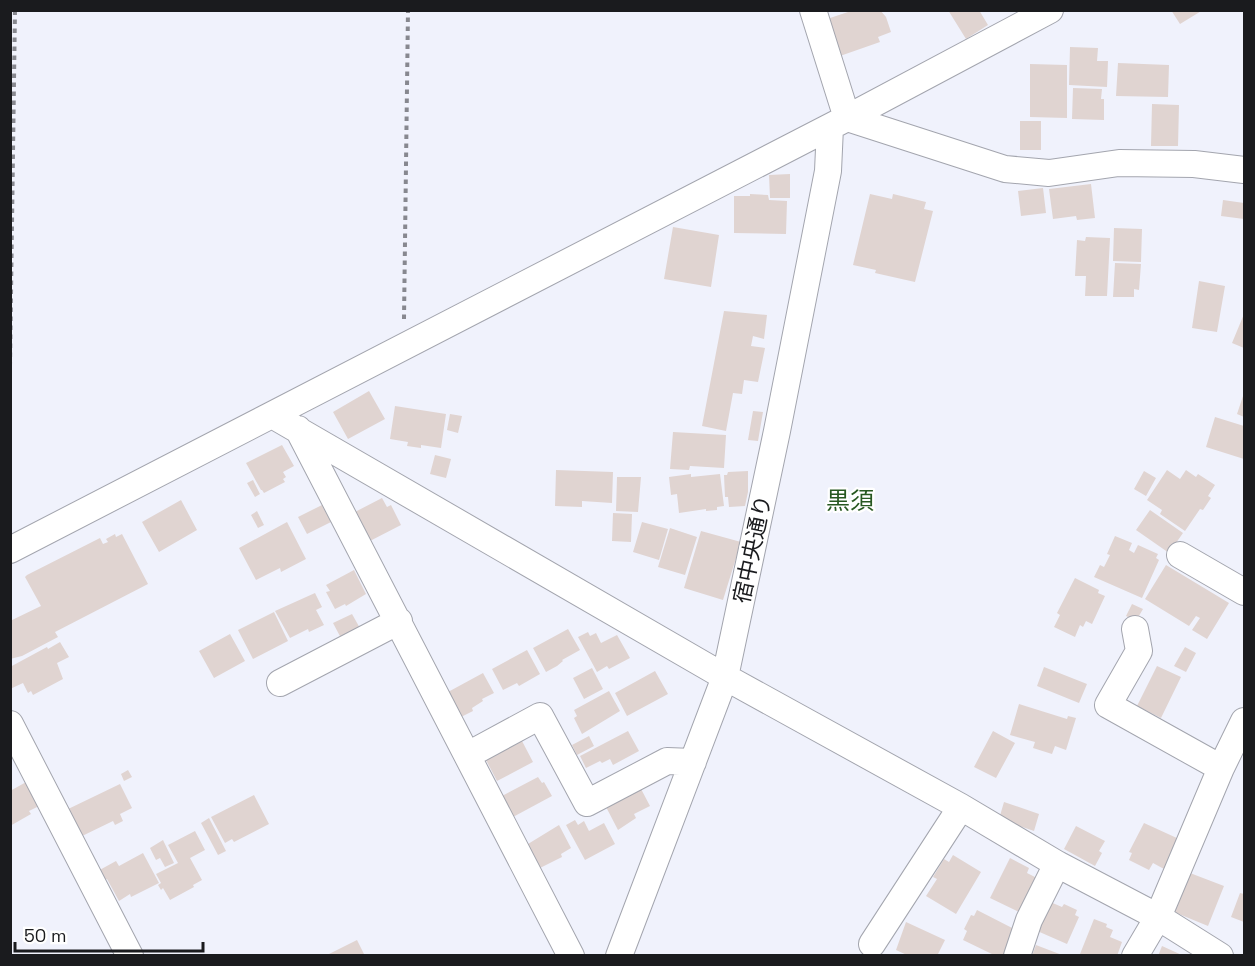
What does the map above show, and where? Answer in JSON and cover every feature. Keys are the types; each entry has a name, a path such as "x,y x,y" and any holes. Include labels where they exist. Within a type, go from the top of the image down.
{"street":[{"path":"813,10 838,122"},
{"path":"10,550 838,122 1009,20 1050,10"},
{"path":"838,122 1005,169 1050,173 1119,163 1194,164 1245,170"},
{"name":"宿中央通り","path":"619,956 725,677 777,431 838,122"},
{"path":"272,415 725,677 961,807 1057,864 1158,917 1220,956"},
{"path":"298,429 571,956"},
{"path":"1180,555 1245,592"},
{"path":"280,682 399,621"},
{"path":"1135,629 1138,651 1108,705 1221,768"},
{"path":"468,755 540,716 587,803 667,761 693,762"},
{"path":"1135,956 1158,917 1221,768 1245,721"},
{"path":"10,724 126,954"},
{"path":"872,944 961,807"},
{"path":"1017,956 1029,920 1057,864"}],"path":[{"path":"10,366 15,10"},
{"path":"408,10 404,321 410,343"}],"building":[{"path":"854,10 880,10 886,17 891,32 878,37 880,42 840,56 827,19"},
{"path":"948,10 979,10 988,25 966,39"},
{"path":"1171,10 1203,10 1180,24"},
{"path":"1070,47 1098,48 1097,61 1108,61 1107,87 1069,85"},
{"path":"1118,63 1169,65 1168,97 1116,96"},
{"path":"1030,64 1067,65 1067,118 1030,117"},
{"path":"1073,88 1102,89 1104,120 1072,119"},
{"path":"1152,104 1179,105 1178,146 1151,146"},
{"path":"1020,121 1041,121 1041,150 1020,150"},
{"path":"790,174 790,198 770,198 769,175"},
{"path":"1091,184 1095,218 1077,220 1076,216 1053,219 1049,189"},
{"path":"1043,188 1046,213 1021,216 1018,191"},
{"path":"750,194 768,195 769,200 787,201 786,234 734,233 734,196 750,196"},
{"path":"870,194 892,199 893,194 926,202 924,209 933,211 915,282 875,273 876,270 853,265"},
{"path":"1223,200 1244,203 1244,219 1221,216"},
{"path":"673,227 719,235 711,287 664,279"},
{"path":"1114,228 1142,229 1141,262 1113,261"},
{"path":"1086,237 1110,238 1107,296 1085,296 1086,276 1075,276 1077,240 1085,241"},
{"path":"1115,263 1141,264 1139,290 1134,289 1134,297 1113,297"},
{"path":"1199,281 1225,286 1217,332 1192,328"},
{"path":"724,311 767,315 764,339 753,336 751,346 765,348 758,382 744,380 742,394 733,393 726,431 702,426"},
{"path":"1244,314 1244,348 1232,343"},
{"path":"369,391 385,419 348,439 333,412"},
{"path":"1244,393 1244,417 1237,414"},
{"path":"395,406 446,414 441,448 421,445 421,448 407,446 408,442 390,439"},
{"path":"753,411 763,412 758,441 748,440"},
{"path":"450,414 462,416 458,433 447,430"},
{"path":"1215,417 1244,426 1244,459 1206,447"},
{"path":"673,432 726,435 724,468 690,466 689,470 670,469"},
{"path":"282,445 294,466 283,472 286,477 283,479 285,482 264,493 246,463"},
{"path":"435,455 451,459 446,478 430,474"},
{"path":"556,470 613,472 612,503 582,501 582,507 555,506"},
{"path":"1167,470 1180,479 1186,470 1196,477 1198,474 1215,485 1208,496 1211,498 1203,510 1200,509 1185,531 1160,514 1162,510 1147,500"},
{"path":"748,471 745,506 729,507 728,497 725,497 724,475 728,472"},
{"path":"1144,471 1156,478 1146,496 1134,489"},
{"path":"691,474 691,477 720,474 724,506 717,507 717,510 706,511 706,509 679,513 677,494 671,495 669,477"},
{"path":"617,477 641,477 638,512 616,511"},
{"path":"253,480 260,494 255,497 247,483"},
{"path":"382,498 387,507 391,505 401,525 368,542 353,513"},
{"path":"181,500 197,530 159,552 142,522"},
{"path":"322,505 331,522 307,534 298,517"},
{"path":"1150,510 1183,533 1169,553 1136,530"},
{"path":"257,511 264,525 258,528 251,515"},
{"path":"613,513 632,514 631,542 612,541"},
{"path":"287,522 306,559 281,572 280,568 256,580 239,548"},
{"path":"642,522 668,529 659,560 633,552"},
{"path":"670,528 697,537 685,575 658,567"},
{"path":"701,531 741,542 723,600 684,588"},
{"path":"115,534 116,537 122,534 148,584 55,632 58,637 22,656 10,659 10,621 41,606 25,577 100,538 103,544 108,542 106,539"},
{"path":"1115,536 1132,543 1129,550 1134,553 1138,545 1158,554 1156,558 1159,560 1142,598 1094,577 1100,565 1104,567"},
{"path":"1166,565 1229,603 1207,639 1192,630 1200,618 1196,616 1189,626 1145,599"},
{"path":"354,570 366,594 346,606 345,604 335,609 326,592 330,591 326,585"},
{"path":"1075,578 1099,590 1098,593 1105,596 1092,624 1086,621 1083,627 1080,625 1075,637 1054,627 1060,615 1057,613"},
{"path":"315,593 322,607 316,610 324,625 309,632 308,629 290,638 275,611"},
{"path":"1132,604 1143,609 1136,621 1126,616"},
{"path":"274,612 288,641 253,659 238,630"},
{"path":"352,614 361,630 342,640 333,623"},
{"path":"568,629 580,650 546,672 533,648"},
{"path":"588,632 590,636 596,633 601,643 617,635 630,658 609,669 607,666 597,672 578,637"},
{"path":"230,634 245,661 214,678 199,651"},
{"path":"60,642 69,657 57,663 63,679 33,695 31,691 28,693 23,683 10,689 10,667"},
{"path":"1185,647 1196,653 1186,672 1174,666"},
{"path":"527,650 540,674 519,686 517,683 503,690 492,669"},
{"path":"1157,666 1181,677 1161,718 1137,706"},
{"path":"1044,667 1087,684 1079,703 1037,686"},
{"path":"592,668 603,689 584,699 573,678"},
{"path":"655,671 668,694 627,716 615,693"},
{"path":"483,673 494,693 482,699 483,701 472,708 473,711 461,717 448,692"},
{"path":"609,691 620,711 582,734 574,718 577,716 574,710"},
{"path":"1019,704 1067,719 1068,716 1076,718 1066,750 1055,746 1052,754 1033,748 1035,742 1010,735"},
{"path":"628,731 639,751 613,765 610,759 586,768 580,756"},
{"path":"993,731 1015,743 996,778 974,767"},
{"path":"589,736 594,746 577,755 572,745"},
{"path":"522,741 533,762 497,781 486,760"},
{"path":"128,770 132,777 124,781 121,774"},
{"path":"538,777 542,783 544,782 552,796 513,817 502,796"},
{"path":"28,781 41,805 29,811 31,814 10,826 10,791"},
{"path":"120,784 132,808 120,814 123,821 115,825 113,821 78,838 64,811"},
{"path":"640,787 650,806 634,814 636,818 618,830 605,805"},
{"path":"254,795 269,824 234,842 232,839 225,843 211,817"},
{"path":"1004,802 1039,814 1034,831 999,819"},
{"path":"209,818 226,851 218,855 201,823"},
{"path":"575,820 578,825 584,821 589,831 604,823 615,844 585,860 566,825"},
{"path":"1144,823 1179,839 1164,869 1153,863 1149,870 1129,860 1132,853 1129,852"},
{"path":"559,825 571,848 561,854 562,857 540,868 528,844"},
{"path":"1076,826 1105,841 1099,851 1102,853 1095,866 1064,849"},
{"path":"195,831 205,850 190,858 202,880 170,900 163,888 161,890 158,885 161,883 156,874 178,863 168,845"},
{"path":"163,840 174,863 165,867 160,858 156,860 150,848"},
{"path":"143,853 159,883 131,897 130,894 119,901 107,879 102,882 96,872 116,861 119,866"},
{"path":"953,855 981,872 956,914 926,896 937,879 933,877 944,859 949,862"},
{"path":"1010,858 1029,868 1027,873 1039,879 1021,913 990,898"},
{"path":"1190,873 1224,886 1208,926 1174,912"},
{"path":"1240,893 1244,894 1244,922 1231,917"},
{"path":"1048,901 1062,907 1064,904 1077,910 1075,915 1079,917 1067,944 1035,930"},
{"path":"977,910 1018,931 1006,956 996,956 963,940 967,931 964,929 971,915 974,916"},
{"path":"1094,919 1107,924 1106,927 1113,930 1110,937 1122,942 1117,956 1080,954"},
{"path":"906,922 945,940 937,956 909,956 896,950"},
{"path":"357,940 365,956 325,956"},
{"path":"1036,945 1062,955 1062,956 1032,956"},
{"path":"1162,946 1184,956 1158,956"}],"district":[{"name":"黒須","path":"850,500"}]}
